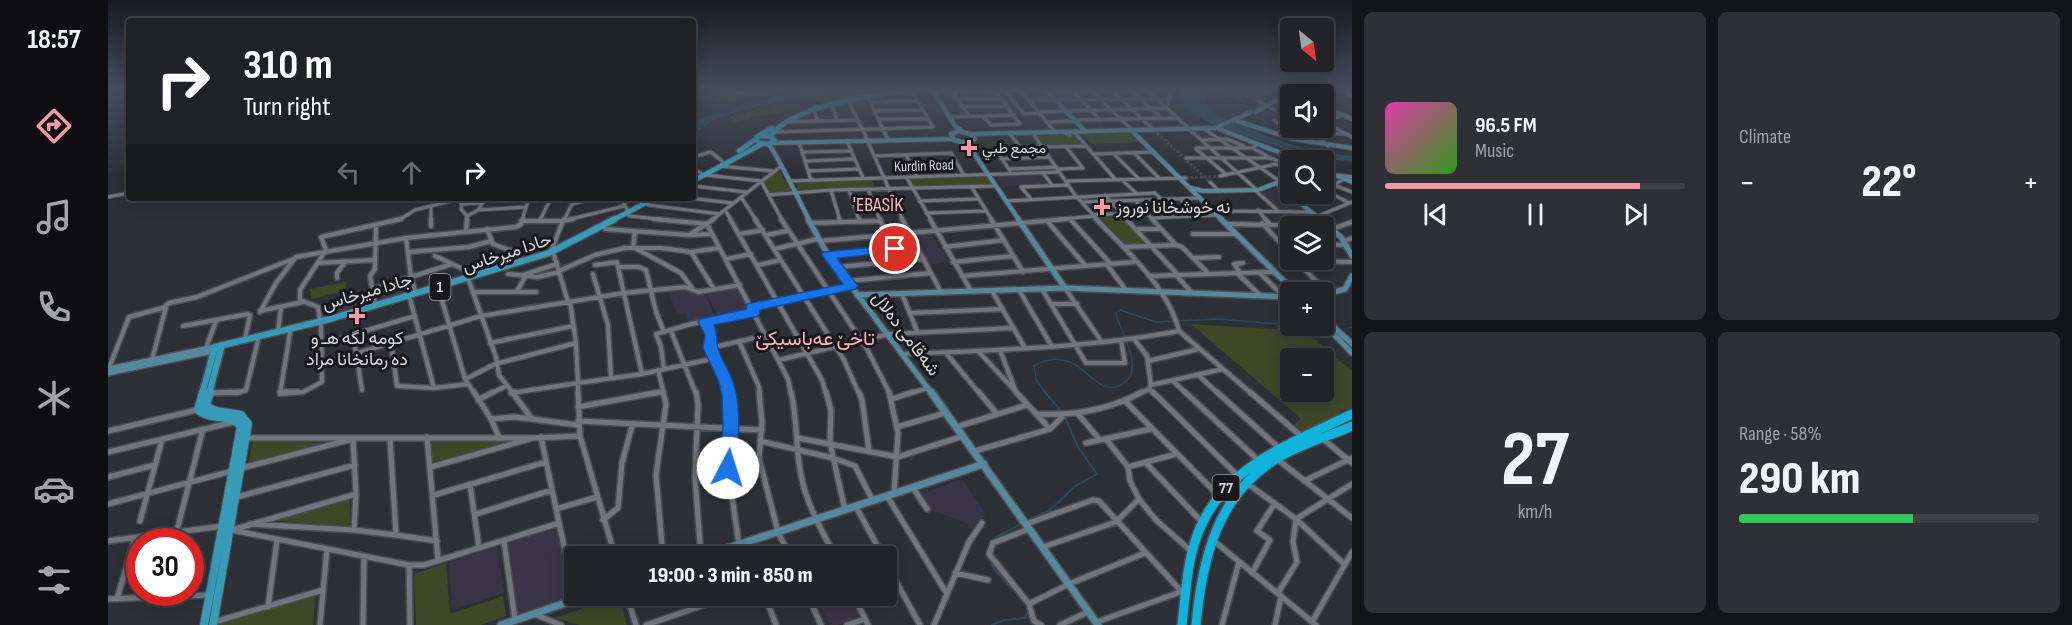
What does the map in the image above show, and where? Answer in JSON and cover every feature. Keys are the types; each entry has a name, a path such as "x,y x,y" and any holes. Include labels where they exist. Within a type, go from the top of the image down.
{"highway":[{"name":"77","path":"1196,625 1202,576 1211,539 1219,518 1242,479 1258,460 1352,414"},
{"name":"77","path":"1182,625 1183,591 1192,552 1203,523 1218,495 1276,459 1352,426"}],"main road":[{"path":"722,163 788,118"},
{"path":"757,138 770,134 783,123 794,118"},
{"path":"949,118 954,127 952,136"},
{"path":"950,118 955,126 971,134 1072,134 1220,128 1280,153"},
{"path":"1072,118 1086,132"},
{"path":"1190,129 1220,128 1242,118"},
{"path":"1235,122 1261,131 1328,146 1352,148"},
{"path":"1072,134 1081,131 1080,126"},
{"path":"970,145 975,138 1010,134 1131,131 1285,282"},
{"path":"696,177 722,163 770,143 952,136 964,132"},
{"path":"770,134 770,143"},
{"path":"971,134 975,138"},
{"path":"757,138 770,143 952,136 970,145 994,186 1022,222 1065,288"},
{"name":"شەقامی دەلال","path":"770,143 809,223 828,255 984,464 1017,515 1028,526 1097,624"},
{"path":"1335,175 1352,182"},
{"path":"1190,188 1203,191 1256,190 1279,182"},
{"name":"حادا ميرخاس","path":"216,348 290,333 470,281 553,254 605,229 647,202"},
{"path":"1302,204 1318,216"},
{"name":"جادا ميرخاس","path":"216,348 245,339 320,323 553,254 629,214"},
{"path":"1334,230 1346,243 1352,256"},
{"path":"1334,293 1342,291 1351,280"},
{"path":"857,295 1065,288 1280,297"},
{"path":"1334,328 1352,344"},
{"path":"1334,334 1352,353"},
{"path":"108,370 216,348"},
{"path":"108,370 216,348"},
{"path":"216,348 206,404 208,409 245,417 248,424 246,438 237,470"},
{"path":"210,624 210,595 233,503 240,428 238,421 205,416 198,409 216,348"},
{"path":"735,546 984,464"},
{"path":"210,624 227,528"},
{"path":"501,625 564,603"}],"street":[{"path":"887,138 879,119 920,118"},
{"path":"770,134 933,127 928,118"},
{"path":"984,118 989,125 1020,124 1016,118"},
{"path":"1045,118 1056,133"},
{"path":"1048,122 1158,118"},
{"path":"1177,118 1277,210"},
{"path":"1121,119 1131,131"},
{"path":"1142,119 1156,131"},
{"path":"783,123 858,120 909,234 942,292"},
{"path":"1274,120 1280,125"},
{"path":"1002,125 1021,148"},
{"path":"1334,128 1352,137"},
{"path":"1206,130 1279,182"},
{"path":"1072,134 1086,146 1115,179"},
{"path":"1334,134 1345,134"},
{"path":"1034,135 1077,196 1124,247 1160,292 1179,329 1304,438"},
{"path":"1319,138 1328,146"},
{"path":"1201,140 1227,139 1247,148"},
{"path":"847,141 863,178"},
{"path":"800,142 811,180"},
{"path":"1253,148 1257,144"},
{"path":"1012,174 995,148 1086,146"},
{"path":"1009,169 1083,168 1066,147"},
{"path":"1228,176 1196,148 1253,148 1280,163"},
{"path":"802,152 851,151"},
{"path":"1093,154 1154,152"},
{"path":"696,156 711,153 722,163 773,171"},
{"path":"874,156 951,153 964,175"},
{"path":"1114,153 1138,179"},
{"path":"1134,153 1159,178"},
{"path":"906,155 917,177"},
{"path":"1001,159 1049,157"},
{"path":"1186,159 1270,158"},
{"path":"805,161 854,159"},
{"path":"911,165 957,163"},
{"path":"1220,176 1280,163"},
{"path":"1276,164 1280,166"},
{"path":"689,235 721,214 780,166"},
{"path":"808,171 858,169"},
{"name":"Kurdin Road","path":"788,181 1012,174 1059,169"},
{"path":"696,171 702,174 761,181"},
{"path":"1042,172 1052,185"},
{"path":"1335,175 1352,177"},
{"path":"906,177 970,291"},
{"path":"1031,199 1021,187 1115,179 1186,178"},
{"path":"1122,179 1143,200"},
{"path":"1334,184 1344,179"},
{"path":"761,181 787,231 879,369 892,399 897,427 898,457 891,495 946,594"},
{"path":"1210,182 1219,191"},
{"path":"1334,185 1352,192"},
{"path":"696,186 747,192"},
{"path":"971,186 1023,272"},
{"name":"Kurdin Road","path":"768,195 831,190 994,186"},
{"path":"868,189 886,235"},
{"path":"831,190 840,222"},
{"path":"849,190 860,222"},
{"path":"1006,201 1155,193 1162,200"},
{"path":"108,197 126,194"},
{"path":"1105,195 1138,229 1192,293"},
{"path":"1334,195 1351,204"},
{"path":"741,197 835,345 854,380 862,400 869,451"},
{"path":"1082,202 1200,198"},
{"path":"696,199 733,203"},
{"path":"919,201 977,199"},
{"path":"1179,199 1197,215"},
{"path":"1136,200 1176,245"},
{"path":"1156,200 1173,217"},
{"path":"326,250 321,237 399,220 415,210 452,201"},
{"path":"462,201 461,208 467,216 466,231"},
{"path":"108,370 129,317 169,303 197,297 296,257 326,250 406,238 516,227 520,225 528,201"},
{"path":"540,221 550,201"},
{"path":"574,201 563,221 553,254 569,302 576,343 580,436 612,546"},
{"path":"572,204 584,201"},
{"path":"622,201 629,214 707,224"},
{"path":"647,202 721,214"},
{"path":"461,204 482,203"},
{"path":"478,210 482,203"},
{"path":"1318,216 1351,204"},
{"path":"521,221 563,221 624,206"},
{"path":"431,207 431,226"},
{"path":"467,216 478,210 526,207"},
{"path":"725,210 808,353 828,396 831,411 830,443 845,510"},
{"path":"1257,210 1269,224"},
{"path":"1152,218 1257,210 1311,212"},
{"path":"926,213 986,211"},
{"path":"774,249 819,240 1147,212"},
{"path":"1070,218 1127,291"},
{"path":"809,223 881,221"},
{"path":"1047,221 1085,266"},
{"path":"1334,226 1352,222"},
{"path":"1262,223 1279,241"},
{"path":"707,224 767,335 794,395 801,477 817,520 830,546"},
{"path":"1227,224 1280,225"},
{"path":"375,305 370,276 375,269 376,225"},
{"path":"1138,229 1161,228"},
{"path":"487,229 491,242 495,246 517,253 522,262"},
{"path":"605,229 689,235 712,234"},
{"path":"740,234 763,230"},
{"path":"766,235 787,231"},
{"path":"633,247 635,232"},
{"path":"1193,234 1236,234"},
{"path":"406,238 411,277 416,294"},
{"path":"1334,244 1346,243 1352,238"},
{"path":"945,247 1004,240"},
{"path":"409,252 469,247 491,242"},
{"path":"1124,247 1176,245 1182,247 1209,274"},
{"path":"508,274 523,277 544,276 559,272 595,255 633,247 691,252 719,248"},
{"path":"633,247 681,273 698,292 740,285"},
{"path":"828,255 917,247"},
{"path":"290,333 280,393 303,392 320,385 323,379 318,307 304,302 299,296 300,290 326,250"},
{"path":"691,252 714,289"},
{"path":"726,259 751,254"},
{"path":"435,256 463,269"},
{"path":"953,262 1013,256"},
{"path":"296,257 276,283 260,312 304,302"},
{"path":"1193,258 1219,257"},
{"path":"837,267 924,259"},
{"path":"318,263 374,260"},
{"path":"758,265 781,260"},
{"path":"1334,261 1352,262"},
{"path":"337,278 337,273 345,262"},
{"path":"595,265 617,262 642,374"},
{"path":"962,276 1135,262"},
{"path":"1243,263 1233,265 1260,296"},
{"path":"372,289 452,264"},
{"path":"516,292 523,277 557,264"},
{"path":"618,267 643,268 664,332"},
{"path":"1305,270 1315,282"},
{"path":"1148,276 1275,272"},
{"path":"664,369 661,347 656,335 664,332 828,292 850,284 931,273"},
{"path":"1259,273 1280,291"},
{"path":"593,274 607,312 612,346 611,378"},
{"path":"470,281 496,357 495,364 506,386 529,411 532,419"},
{"path":"321,364 481,316 624,293 693,288"},
{"path":"1041,288 1086,363 1125,363 1121,340"},
{"path":"1065,288 1101,342"},
{"path":"439,290 465,379 491,419 499,437"},
{"path":"1019,290 1051,345"},
{"path":"992,291 1025,348"},
{"path":"473,292 536,292"},
{"path":"902,294 917,332"},
{"path":"410,299 434,388"},
{"path":"1050,304 1077,304"},
{"path":"152,360 167,308 165,306"},
{"path":"278,332 281,308"},
{"path":"910,313 1003,309"},
{"path":"183,326 250,315 245,339"},
{"path":"321,344 415,316"},
{"path":"216,320 216,348"},
{"path":"705,322 712,335 710,348 716,358 729,395 731,427 728,468 741,544"},
{"path":"490,343 573,326"},
{"path":"779,360 889,334 1014,328"},
{"path":"903,354 1000,350 1101,342 1132,339 1179,329"},
{"path":"671,330 686,365 698,404 695,477 702,546"},
{"path":"353,334 362,390"},
{"path":"712,346 767,335"},
{"path":"1132,339 1144,350 1148,360 1150,387 1242,479 1296,519 1344,564"},
{"path":"209,393 237,393 246,390 258,340"},
{"path":"739,341 759,387 762,430 759,458 778,532 785,546"},
{"path":"391,342 397,386 434,388 468,384"},
{"path":"465,379 495,364 576,343"},
{"path":"1148,360 1200,348"},
{"path":"1000,350 1017,395"},
{"path":"979,351 1050,429"},
{"path":"946,353 997,414"},
{"path":"511,393 642,374 716,358"},
{"path":"1036,414 1062,417 1078,414 1126,402 1150,387 1224,369"},
{"path":"658,370 666,404 656,488 662,546"},
{"path":"1198,375 1280,449"},
{"path":"1173,381 1258,460"},
{"path":"478,400 506,386"},
{"path":"892,399 928,388"},
{"path":"578,407 664,392"},
{"path":"1126,402 1218,495"},
{"path":"956,427 1027,405"},
{"path":"108,430 198,409"},
{"path":"897,427 945,412"},
{"path":"1078,414 1128,467 1130,481 1139,499 1156,520 1192,552"},
{"path":"491,419 514,417 632,426 731,427 762,430"},
{"path":"975,452 1050,429 1062,417"},
{"path":"108,452 238,421"},
{"path":"603,520 618,508 622,463 632,426"},
{"path":"177,528 203,429"},
{"path":"1086,443 1152,429"},
{"path":"431,467 533,438 580,436"},
{"path":"798,438 898,457 963,436"},
{"path":"541,437 564,547"},
{"path":"246,438 533,438"},
{"path":"390,438 396,535"},
{"path":"427,438 434,495 438,560"},
{"path":"1304,481 1351,460 1322,438"},
{"path":"140,521 162,439"},
{"path":"108,504 353,439"},
{"path":"353,439 356,494 354,530"},
{"path":"760,441 833,458 855,466 873,501"},
{"path":"1128,467 1176,454"},
{"path":"1276,459 1352,518"},
{"path":"434,495 546,462"},
{"path":"1146,462 1203,523"},
{"path":"108,477 155,465"},
{"path":"233,503 355,465"},
{"path":"470,484 479,548"},
{"path":"1275,625 1279,595 1297,562 1293,542 1296,519 1352,484"},
{"path":"914,488 927,509"},
{"path":"476,514 552,490"},
{"path":"204,530 250,524 356,494"},
{"path":"556,509 597,497"},
{"path":"1042,547 1116,522 1139,499"},
{"path":"1041,625 1034,621 1029,604 991,558 989,550 993,543 1028,526 1096,500 1105,505 1116,522 1183,591 1097,624"},
{"path":"1252,573 1270,540 1257,531 1275,503"},
{"path":"856,507 877,546"},
{"path":"227,528 364,557 409,565 424,565 559,523"},
{"path":"934,625 969,542 982,523"},
{"path":"250,524 354,530 437,541"},
{"path":"108,541 126,539"},
{"path":"1211,539 1314,623 1352,552"},
{"path":"268,607 277,540"},
{"path":"504,541 515,620"},
{"path":"320,625 327,549"},
{"path":"1029,604 1068,584 1145,553"},
{"path":"363,625 364,557"},
{"path":"1222,625 1239,562"},
{"path":"409,565 410,625"},
{"path":"117,599 126,568"},
{"path":"955,573 988,580"},
{"path":"897,583 920,625"},
{"path":"210,624 323,590"},
{"path":"204,595 210,595"},
{"path":"108,599 126,598"},
{"path":"630,606 636,625"},
{"path":"646,625 701,606"},
{"path":"768,606 775,625"},
{"path":"812,606 821,625"},
{"path":"847,625 867,622 859,606"},
{"path":"1060,625 1088,611"},
{"path":"533,614 561,625"}],"shaded area":[{"path":"1041,173 1050,184 1002,187 995,175"},
{"path":"1276,188 1280,189 1280,204 1299,204 1306,210 1279,210 1260,193"},
{"path":"932,235 949,262 929,265 913,237"},
{"path":"411,279 415,292 383,302 379,288"},
{"path":"738,286 753,317 721,324 706,293"},
{"path":"690,289 691,292 705,293 715,316 688,322 685,313 677,315 668,290"},
{"path":"370,290 373,304 325,318 324,303"},
{"path":"962,479 985,513 973,530 967,523 931,510 921,494"},
{"path":"556,527 564,569 564,598 518,615 507,543"},
{"path":"497,547 504,593 452,610 449,563"},
{"path":"821,606 858,606 863,615 838,625 830,625"}],"green space":[{"path":"731,118 752,119 736,122"},
{"path":"1128,133 1140,142 1093,144 1081,135"},
{"path":"1074,135 1083,145 1046,146 1037,136"},
{"path":"779,170 791,191 770,194 764,182"},
{"path":"988,176 993,184 915,187 911,179"},
{"path":"872,180 875,188 799,191 795,182"},
{"path":"1122,215 1147,244 1125,245 1100,216"},
{"path":"346,282 346,291 311,299 310,289"},
{"path":"1191,324 1280,329 1280,336 1312,336 1325,348 1280,348 1280,401"},
{"path":"1334,356 1352,370 1352,409 1342,410 1338,413 1339,417 1304,434 1293,425 1300,420 1282,402 1334,402"},
{"path":"253,441 327,443 248,465"},
{"path":"430,441 513,442 432,464"},
{"path":"350,498 349,527 271,520"},
{"path":"446,563 450,614 503,596 506,616 481,625 416,625 414,574"},
{"path":"316,594 313,625 219,625 219,624"},
{"path":"589,606 621,606 627,625 580,625 555,618"}],"water":[{"path":"702,118 718,118 696,133 696,121"},
{"path":"1201,118 1225,118 1284,142 1315,150 1287,150 1211,124"},
{"path":"1334,153 1352,156 1352,162 1334,159"}],"waterway":[{"path":"1046,394 1036,379 1034,366 1051,360 1070,362 1102,385 1110,387 1117,387 1129,378 1132,373 1132,361 1116,313 1120,310 1156,322 1219,319 1280,324"},
{"path":"1348,328 1352,327"},
{"path":"1045,392 1061,411"},
{"path":"1027,521 1050,510 1074,487 1097,474 1078,447 1064,415"},
{"path":"989,547 996,537 1023,523"},
{"path":"989,558 994,569 1027,605 1028,611 1025,618 1004,620 992,625"}],"tunnel":[{"path":"1157,133 1204,177"},
{"path":"1204,177 1220,176"},
{"path":"1186,178 1204,177"},
{"path":"1204,177 1210,182"}],"place":[{"name":"مجمع طبي","path":"969,148"},
{"name":"نه خوشخانا نوروز","path":"1102,207"},
{"name":"كومه لگه هـ و ده رمانخانا مراد","path":"357,316"}],"district":[{"name":"'EBASÎK","path":"878,205"},
{"name":"تاخێ عه‌باسيكێ","path":"815,339"}],"route":[{"path":"728,468 731,427 729,395 726,382 710,348 712,335 705,322 754,312 752,308 851,286 828,255 895,249"}]}
